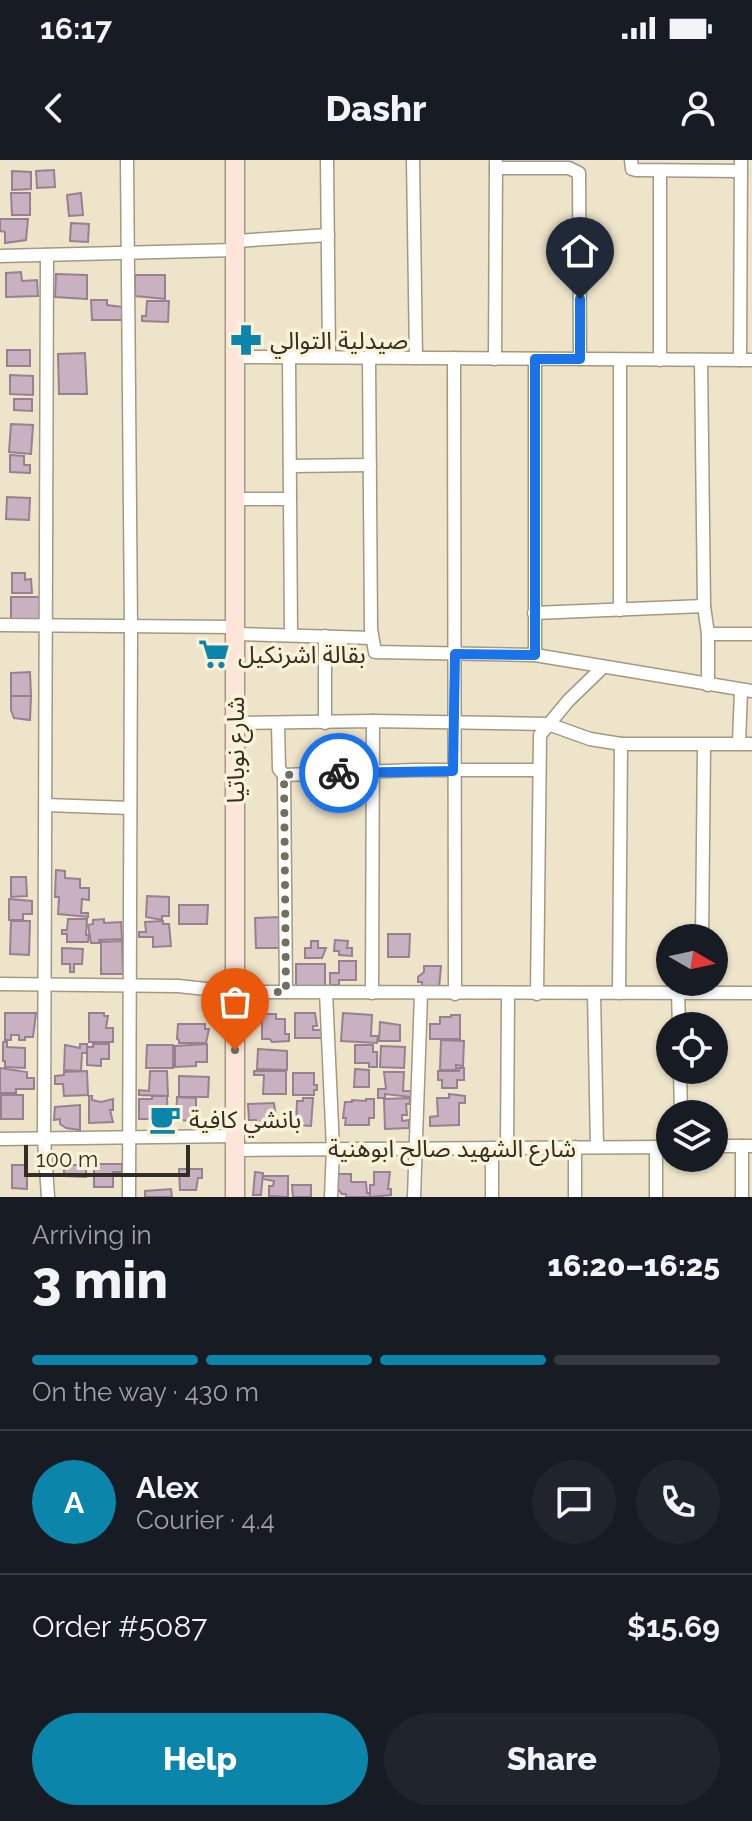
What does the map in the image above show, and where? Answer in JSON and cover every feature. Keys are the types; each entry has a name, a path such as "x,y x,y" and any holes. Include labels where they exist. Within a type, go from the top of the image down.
{"street":[{"path":"127,160 131,628 129,1197"},
{"name":"شارع نوباتيا","path":"235,160 235,1197"},
{"path":"327,160 329,357"},
{"path":"413,160 416,358"},
{"path":"235,357 746,360 741,165 660,171 632,169 631,160"},
{"path":"495,359 496,164 569,168 579,173 580,359"},
{"path":"660,171 660,360"},
{"path":"0,256 235,246 328,235"},
{"path":"47,255 44,1139 48,1197"},
{"path":"289,358 291,635"},
{"path":"235,723 455,721 548,724 590,739 621,744 745,743 747,691 535,655 378,653 373,650 369,358"},
{"path":"454,358 455,994"},
{"path":"535,359 535,655"},
{"path":"620,360 620,610"},
{"path":"701,360 708,685"},
{"path":"290,466 370,465"},
{"path":"235,499 290,499"},
{"path":"534,613 704,606"},
{"path":"0,625 235,630 372,638"},
{"path":"708,634 752,634"},
{"path":"325,636 325,723"},
{"path":"537,994 540,735 603,667"},
{"path":"372,993 373,721"},
{"path":"278,723 279,765 284,775 286,992"},
{"path":"619,993 621,744"},
{"path":"702,924 704,745"},
{"path":"284,775 538,770"},
{"path":"46,805 130,808"},
{"path":"0,984 178,986 235,992 656,992"},
{"path":"728,990 752,993"},
{"path":"326,992 333,1149 331,1197"},
{"path":"594,993 597,1147"},
{"path":"414,1197 421,994"},
{"path":"507,1148 508,994"},
{"name":"شارع الشهيد صالح ابوهنية","path":"0,1139 130,1138 333,1149 656,1147"},
{"path":"742,1197 747,1146"},
{"path":"575,1147 575,1197"},
{"path":"492,1148 492,1197"},
{"path":"656,1197 660,1172"}],"building":[{"path":"54,170 55,187 37,188 36,171"},
{"path":"12,171 31,172 31,189 12,190"},
{"path":"11,193 30,193 30,215 12,215"},
{"path":"81,193 83,215 69,216 67,195"},
{"path":"0,219 28,219 26,240 5,243 5,232 0,231"},
{"path":"71,223 89,224 88,242 70,241"},
{"path":"21,272 22,281 37,280 38,296 6,297 6,273"},
{"path":"56,274 87,275 87,299 55,297"},
{"path":"135,275 165,275 165,299 135,296"},
{"path":"91,300 107,300 107,305 122,307 122,320 92,320"},
{"path":"147,301 169,301 168,322 142,321 142,316 146,316"},
{"path":"7,350 30,350 30,366 7,366"},
{"path":"85,353 87,394 59,394 58,354"},
{"path":"10,375 33,376 33,395 10,394"},
{"path":"14,399 32,399 32,411 14,410"},
{"path":"11,424 33,425 31,454 9,452"},
{"path":"10,455 24,456 24,465 30,465 30,473 10,472"},
{"path":"7,497 30,498 29,520 6,519"},
{"path":"12,573 25,573 25,580 31,579 32,593 12,593"},
{"path":"11,597 41,597 41,621 11,621"},
{"path":"30,672 31,696 11,696 11,673"},
{"path":"11,696 31,696 30,720 14,718"},
{"path":"56,870 65,871 65,878 80,879 80,888 89,888 89,900 82,899 81,913 88,913 88,917 58,914"},
{"path":"11,877 26,877 27,896 11,897"},
{"path":"147,896 169,897 169,916 162,916 162,920 146,917"},
{"path":"9,899 32,901 32,914 23,914 23,920 9,920"},
{"path":"179,905 208,905 207,924 179,924"},
{"path":"280,917 281,948 256,948 255,918"},
{"path":"68,919 87,919 88,942 67,942 67,934 62,934 62,930 67,930"},
{"path":"104,919 104,923 121,922 122,939 91,943 88,925 93,924 93,920"},
{"path":"11,921 30,921 29,955 10,954"},
{"path":"163,921 163,924 169,924 171,946 153,947 153,937 139,937 139,932 146,932 145,922"},
{"path":"388,934 410,934 409,957 388,957"},
{"path":"335,940 348,941 347,948 352,948 352,956 339,955 339,951 334,951"},
{"path":"122,941 123,974 101,974 101,942"},
{"path":"311,941 318,941 318,948 326,948 322,958 305,958 305,948 311,948"},
{"path":"62,948 83,949 82,964 74,964 74,972 70,972 70,964 62,964"},
{"path":"339,961 356,961 356,980 339,980 339,985 330,985 330,973 339,973"},
{"path":"296,964 325,964 325,988 296,988"},
{"path":"424,966 441,966 439,988 422,988 418,977 424,972"},
{"path":"5,1013 36,1013 33,1037 19,1040 19,1035 11,1035 11,1040 5,1040"},
{"path":"89,1013 108,1016 106,1028 113,1028 113,1042 89,1042"},
{"path":"295,1013 315,1013 317,1026 313,1026 313,1030 322,1030 322,1038 295,1038"},
{"path":"343,1013 372,1015 371,1036 378,1036 377,1043 341,1041"},
{"path":"255,1014 276,1014 276,1019 285,1019 285,1034 289,1034 289,1041 262,1039 262,1022 255,1022"},
{"path":"460,1015 460,1039 430,1039 430,1024 440,1024 440,1017"},
{"path":"380,1022 400,1025 400,1041 379,1041"},
{"path":"178,1024 205,1024 205,1029 209,1029 206,1043 179,1043"},
{"path":"441,1040 464,1041 463,1066 456,1065 456,1070 440,1070"},
{"path":"3,1042 7,1042 7,1047 25,1048 25,1068 5,1067"},
{"path":"80,1044 87,1044 87,1053 82,1053 81,1071 64,1070 65,1045 80,1048"},
{"path":"93,1044 109,1044 109,1059 101,1059 101,1066 87,1065 87,1047 93,1047"},
{"path":"207,1044 207,1062 175,1067 175,1046"},
{"path":"147,1045 173,1045 173,1068 146,1068"},
{"path":"355,1045 373,1045 373,1052 377,1052 377,1067 369,1067 369,1063 355,1063"},
{"path":"381,1046 405,1047 404,1068 380,1067"},
{"path":"258,1049 287,1051 287,1070 257,1069"},
{"path":"0,1068 27,1072 27,1078 34,1078 34,1089 0,1093"},
{"path":"458,1068 464,1068 464,1080 457,1080 457,1088 442,1088 438,1071 459,1071"},
{"path":"355,1069 369,1070 369,1087 354,1087"},
{"path":"87,1071 88,1095 64,1096 63,1084 55,1084 55,1076 64,1075 64,1072"},
{"path":"150,1071 167,1071 168,1096 139,1095 139,1090 149,1091"},
{"path":"254,1071 286,1071 286,1094 263,1094 264,1075 254,1075"},
{"path":"384,1072 404,1072 403,1091 411,1091 411,1097 385,1094 385,1098 378,1098 378,1089 386,1089"},
{"path":"293,1073 314,1073 317,1090 314,1090 314,1095 293,1095"},
{"path":"179,1076 209,1077 208,1097 179,1097"},
{"path":"449,1094 465,1096 465,1103 459,1103 459,1125 430,1126 430,1117 438,1116 437,1098 449,1098"},
{"path":"1,1095 23,1095 23,1119 1,1119"},
{"path":"89,1096 101,1102 113,1099 113,1110 110,1110 113,1122 89,1123"},
{"path":"152,1096 167,1096 168,1128 160,1128 160,1119 139,1119 139,1099 152,1099"},
{"path":"177,1097 196,1098 199,1113 196,1113 195,1121 176,1120"},
{"path":"303,1098 313,1098 311,1126 296,1125 297,1101 303,1101"},
{"path":"410,1098 410,1104 406,1104 407,1115 402,1115 402,1121 409,1120 409,1128 385,1129 384,1099"},
{"path":"374,1099 374,1118 369,1118 369,1125 345,1125 345,1102"},
{"path":"274,1103 276,1118 281,1118 281,1128 269,1128 269,1124 256,1125 256,1120 249,1120 248,1104"},
{"path":"80,1105 80,1130 66,1128 60,1124 60,1119 54,1120 55,1107"},
{"path":"94,1164 122,1164 122,1172 113,1172 113,1187 94,1187"},
{"path":"12,1165 27,1165 27,1189 12,1188"},
{"path":"64,1165 86,1165 86,1177 64,1176"},
{"path":"179,1169 202,1169 202,1178 198,1178 196,1190 180,1190"},
{"path":"255,1172 263,1173 261,1195 253,1195"},
{"path":"374,1172 390,1172 388,1189 391,1189 391,1195 370,1197"},
{"path":"336,1174 351,1174 351,1182 366,1182 370,1197 346,1197 336,1187"},
{"path":"263,1176 288,1176 288,1197 269,1196 269,1186 273,1186 274,1181 263,1179"},
{"path":"292,1185 311,1185 311,1197 293,1197"},
{"path":"171,1189 172,1197 145,1197 145,1191"}],"way so far":[{"path":"235,1050 235,992 286,992 284,775 339,773"}],"place":[{"name":"صيدلية التوالي","path":"246,340"},
{"name":"بقالة اشرنكيل","path":"214,654"},
{"name":"بانشي كافية","path":"165,1119"}],"route":[{"path":"339,773 453,771 455,654 535,655 535,359 580,359 580,299"}]}
